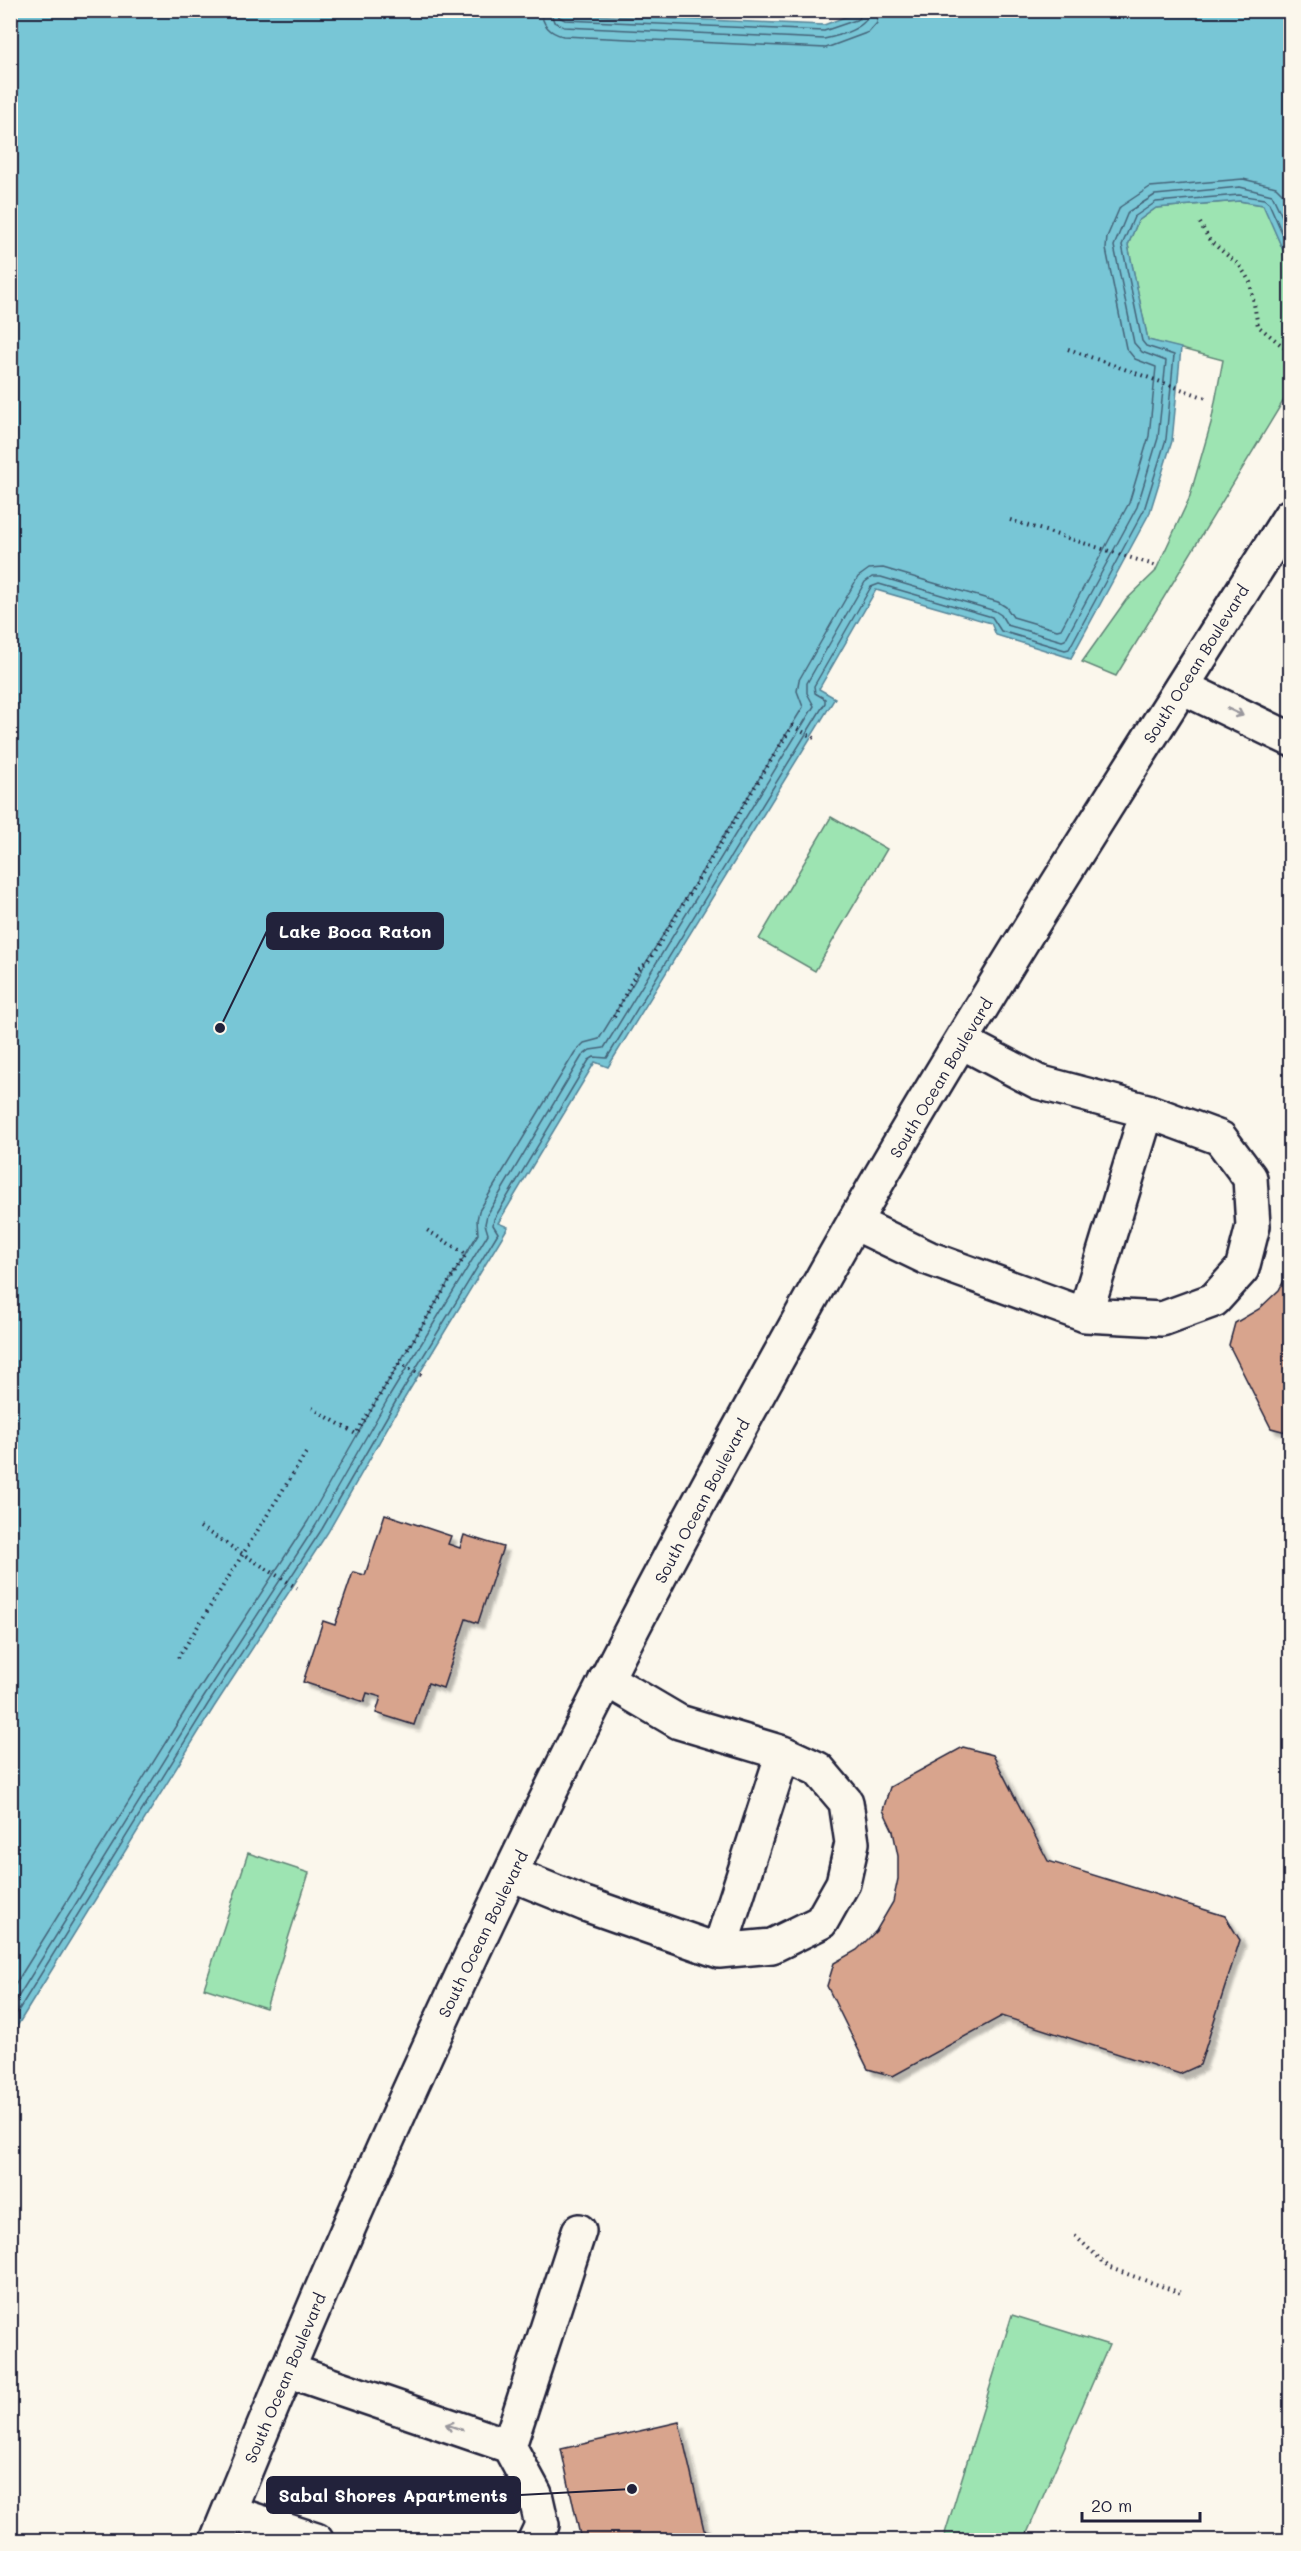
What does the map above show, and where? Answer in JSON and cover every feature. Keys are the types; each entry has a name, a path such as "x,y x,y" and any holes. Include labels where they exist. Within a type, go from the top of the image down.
{"main road":[{"name":"South Ocean Boulevard","path":"223,2526 369,2179 466,1966 606,1679 704,1494 900,1144 1290,516"},
{"path":"1182,687 1290,739"},
{"path":"855,1223 928,1258 1085,1315 1162,1319 1214,1300 1242,1269 1253,1226 1250,1178 1220,1138 1147,1111 1038,1082 962,1042"},
{"path":"1085,1315 1147,1111"},
{"path":"511,1874 585,1904 719,1951 772,1947 821,1922 843,1883 852,1843 846,1802 818,1769 783,1753 679,1722 606,1679"},
{"path":"719,1951 783,1753"},
{"path":"509,2446 579,2231"},
{"path":"287,2370 509,2446 536,2494 542,2525 535,2541"},
{"path":"223,2526 316,2541"}],"path":[{"path":"1200,223 1210,241 1240,266 1250,282 1258,326 1290,352"},
{"path":"1068,350 1209,399"},
{"path":"1010,520 1157,566"},
{"path":"614,1017 637,971 648,962 792,726 816,739"},
{"path":"312,1408 356,1434 466,1254 425,1229"},
{"path":"399,1363 423,1376"},
{"path":"178,1658 306,1453"},
{"path":"200,1527 297,1588"},
{"path":"1075,2236 1110,2268 1180,2293"}],"green space":[{"path":"1239,201 1264,205 1290,266 1290,390 1116,676 1082,662 1126,600 1155,572 1189,499 1211,423 1223,360 1148,340 1128,245 1138,221 1156,208"},
{"path":"831,817 887,849 815,971 759,939"},
{"path":"248,1853 309,1873 266,2008 204,1988"},
{"path":"1012,2315 1109,2345 1024,2540 943,2540"}],"water":[{"path":"555,10 565,14 824,25 863,10 1290,11 1290,266 1263,205 1239,201 1156,208 1138,221 1128,245 1148,340 1181,348 1172,441 1150,512 1071,658 996,635 991,623 876,590 819,689 835,698 608,1067 595,1062 498,1223 508,1227 401,1404 328,1532 214,1707 11,2036 11,11"}],"building":[{"path":"1290,1149 1290,1181 1285,1169"},
{"path":"1290,1269 1290,1433 1271,1428 1229,1345 1235,1323 1259,1309 1279,1290"},
{"path":"385,1514 451,1536 448,1544 460,1548 464,1535 503,1547 478,1623 466,1619 443,1688 428,1683 414,1725 376,1713 381,1697 367,1693 364,1702 303,1682 323,1621 335,1625 353,1572 365,1575"},
{"path":"963,1747 993,1755 1048,1861 1225,1916 1240,1940 1200,2065 1180,2074 1002,2016 893,2076 868,2069 827,1986 834,1963 857,1950 876,1931 893,1902 898,1879 898,1856 893,1831 883,1810 890,1787"},
{"path":"679,2422 704,2530 737,2540 581,2540 561,2449"}],"place":[{"name":"Lake Boca Raton","path":"220,1028"},
{"name":"Sabal Shores Apartments","path":"632,2489"}]}
